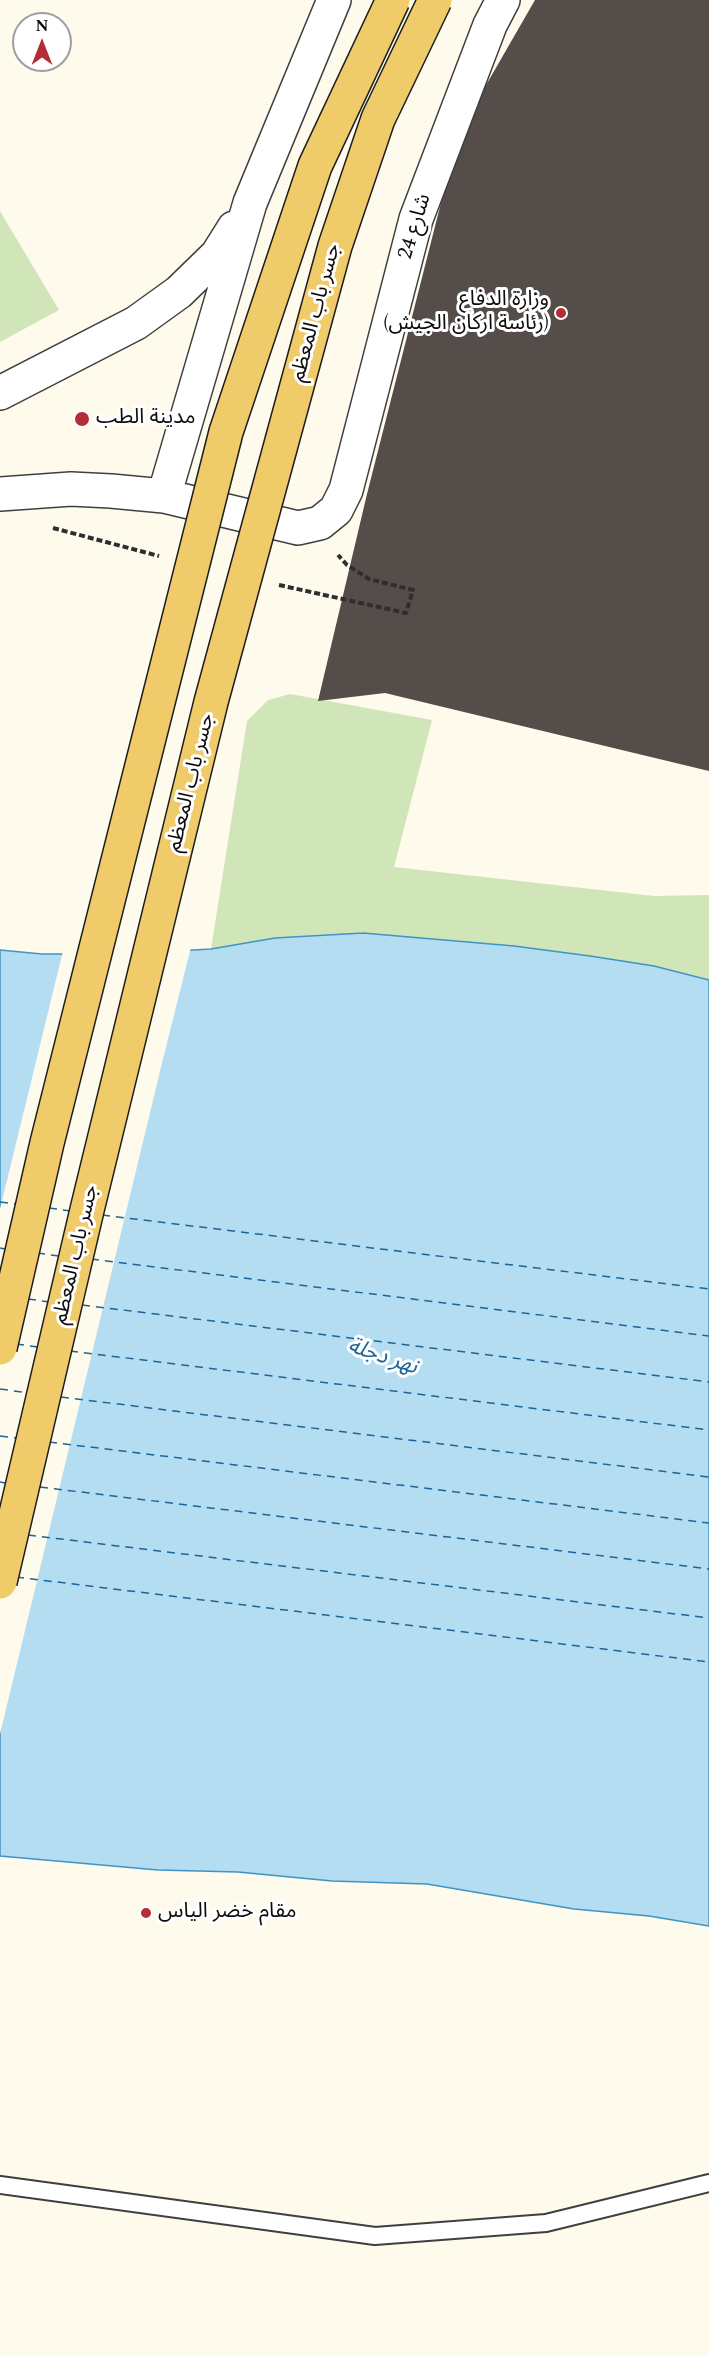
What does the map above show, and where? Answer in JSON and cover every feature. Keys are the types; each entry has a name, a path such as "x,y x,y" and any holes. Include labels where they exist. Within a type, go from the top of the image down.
{"main road":[{"path":"0,1348 47,1143 226,432 315,166 393,0"},
{"name":"جسر باب المعظم","path":"0,1582 87,1210 211,702 335,246 378,119 435,0"}],"street":[{"path":"164,496 250,203 334,0"},
{"name":"شارع 24","path":"320,523 336,510 346,490 416,219 490,25 503,0"},
{"path":"0,393 136,323 179,292 217,255 250,203"},
{"path":"0,494 71,489 111,491 164,496 298,528 320,523"}],"lane":[{"path":"0,2185 375,2236 546,2223 709,2183"}],"path":[{"path":"245,578 406,613 413,590 369,579 347,566 330,546 320,523"},
{"path":"50,527 193,565"}],"green space":[{"path":"0,211 59,310 0,342"},
{"path":"290,694 432,720 394,867 654,896 709,895 709,980 654,966 590,956 514,946 363,933 211,949 247,721 268,700"}],"water":[{"name":"نهر دجلة","path":"363,933 514,946 590,956 654,966 709,980 709,1926 649,1916 574,1909 427,1884 332,1881 238,1872 158,1870 0,1856 0,950 42,954 123,954 211,949 275,938"}],"pier":[{"path":"191,947 0,1734 0,1209 63,951"}],"building":[{"name":"وزارة الدفاع (رئاسة اركان الجيش)","path":"535,0 709,0 709,771 385,693 318,701 367,494 459,132"}],"ferry route":[{"path":"0,1202 17,1204"},
{"path":"49,1208 71,1211"},
{"path":"102,1215 709,1289"},
{"path":"0,1248 5,1249"},
{"path":"37,1253 59,1256"},
{"path":"91,1259 709,1336"},
{"path":"28,1299 50,1302"},
{"path":"82,1305 709,1382"},
{"path":"16,1344 38,1347"},
{"path":"70,1351 709,1430"},
{"path":"0,1389 29,1393"},
{"path":"61,1397 709,1477"},
{"path":"0,1436 17,1438"},
{"path":"49,1442 709,1523"},
{"path":"0,1482 5,1483"},
{"path":"40,1487 709,1569"},
{"path":"28,1535 709,1618"},
{"path":"16,1577 709,1662"}],"place":[{"name":"وزارة الدفاع (رئاسة اركان الجيش)","path":"561,313"},
{"name":"مدينة الطب","path":"82,419"},
{"name":"مقام خضر الياس","path":"146,1913"}]}
